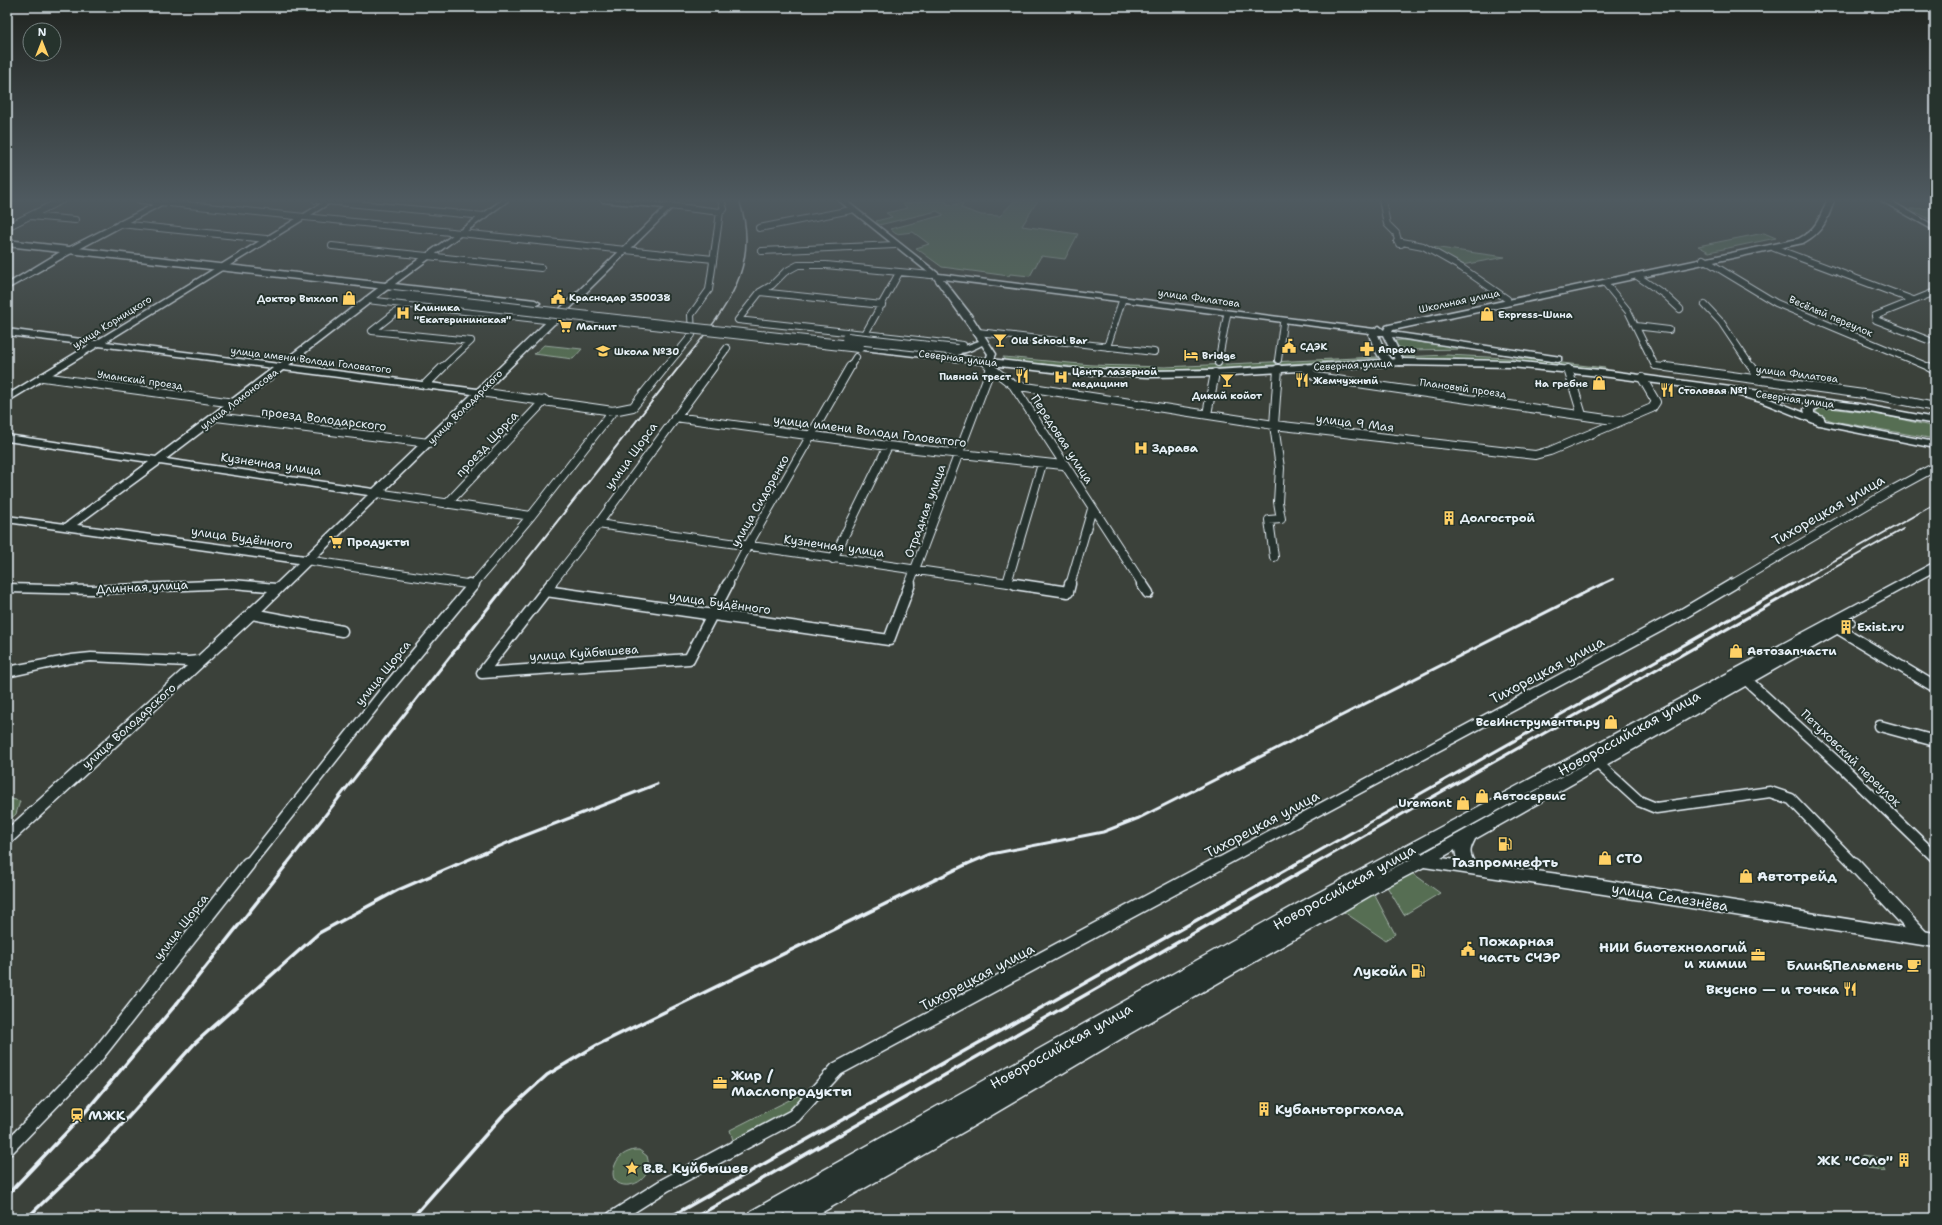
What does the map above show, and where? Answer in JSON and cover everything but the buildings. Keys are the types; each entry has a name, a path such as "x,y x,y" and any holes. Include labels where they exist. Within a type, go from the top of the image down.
{"main road":[{"path":"7,287 57,257"},
{"name":"Северная улица","path":"113,257 958,351 988,359 1069,371 1150,374 1217,368 1278,365 1382,354 1395,359 1512,364 1568,369 1725,389 1844,401 1935,421"},
{"name":"улица Корницкого","path":"7,399 238,257"},
{"name":"улица Ломоносова","path":"68,527 216,417 367,300 427,257"},
{"name":"улица Володарского","path":"7,838 252,614 618,257"},
{"name":"Передовая улица","path":"910,257 936,278 980,343 988,359"},
{"name":"Передовая улица","path":"911,257 936,278 978,332 988,359"},
{"name":"Школьная улица","path":"1387,336 1387,330 1393,326 1509,300 1638,276 1717,257"},
{"name":"Школьная улица","path":"1357,329 1721,257"},
{"name":"Северная улица","path":"219,269 329,283 393,295 958,351"},
{"path":"936,278 1122,301 1558,359"},
{"name":"улица Филатова","path":"936,278 1357,329 1373,334"},
{"name":"Школьная улица","path":"1373,334 1384,324"},
{"name":"улица имени Володи Головатого","path":"7,332 480,392"},
{"path":"1373,334 1382,354"},
{"path":"1387,336 1395,359"},
{"path":"958,351 972,348 980,343"},
{"name":"Северная улица","path":"1278,365 1305,368 1458,353 1558,359 1935,413"},
{"path":"1725,389 1764,400 1808,418 1835,426 1911,441 1935,444"},
{"path":"1844,401 1812,406 1809,409 1810,414 1827,422 1935,444"},
{"name":"Кузнечная улица","path":"7,438 377,492"},
{"name":"улица Будённого","path":"7,519 306,560"},
{"name":"Новороссийская улица","path":"758,1218 1407,852 1592,759 1834,626 1935,566"},
{"name":"Новороссийская улица","path":"1834,626 1935,575"},
{"name":"Длинная улица","path":"7,588 92,590 234,584 277,588"},
{"path":"7,672 71,659 91,657 188,662 203,660"},
{"name":"Новороссийская улица","path":"793,1218 959,1125 1130,1024 1375,884 1422,861 1470,834 1592,759"},
{"path":"1470,834 1462,850 1464,859 1471,869"},
{"name":"улица Селезнёва","path":"1407,852 1422,861 1674,898 1929,938"}],"street":[{"path":"440,257 541,268"},
{"path":"613,411 633,407 692,335 691,315 709,290 713,259 697,257"},
{"path":"1443,257 1462,268 1509,300"},
{"path":"1799,257 1913,300"},
{"name":"Весёлый переулок","path":"1705,260 1776,303 1935,370"},
{"name":"улица Филатова","path":"865,334 738,320 760,292 772,285 791,268 806,264 826,264 936,278"},
{"path":"899,273 865,334 958,351"},
{"path":"1638,276 1665,295 1680,309"},
{"path":"1605,283 1617,296 1636,326 1669,330"},
{"path":"760,292 882,305"},
{"path":"1928,340 1876,320 1875,316 1935,292"},
{"path":"367,300 554,321"},
{"path":"1106,346 1122,301"},
{"path":"405,305 372,331 472,341 425,385"},
{"path":"1705,306 1721,322 1760,380"},
{"path":"1207,414 1227,315"},
{"path":"1274,557 1269,520 1281,519 1278,502 1280,468 1274,425 1278,365 1283,322"},
{"name":"улица Филатова","path":"1636,326 1655,366 1885,397 1935,407"},
{"path":"978,332 1154,352"},
{"name":"улица Щорса","path":"482,673 598,524 727,348"},
{"name":"улица Сидоренко","path":"689,659 710,615 747,547 856,357"},
{"name":"Передовая улица","path":"988,359 1013,385 1092,510 1148,593"},
{"name":"Отрадная улица","path":"889,640 958,455 988,359"},
{"name":"Плановый проезд","path":"1305,368 1309,373 1316,377 1622,422"},
{"path":"1568,369 1582,415"},
{"name":"Уманский проезд","path":"43,377 234,403"},
{"name":"улица 9 Мая","path":"1013,385 1274,425 1508,454 1535,455 1550,451 1622,422 1652,408 1656,402 1642,378"},
{"name":"улица имени Володи Головатого","path":"480,392 545,400 613,411"},
{"name":"проезд Щорса","path":"447,504 545,400"},
{"name":"улица Щорса","path":"7,1149 95,1058 377,702 532,516 613,411"},
{"name":"проезд Володарского","path":"216,417 429,443"},
{"name":"улица имени Володи Головатого","path":"675,417 958,455 1063,465"},
{"path":"1911,441 1935,448"},
{"path":"833,558 888,446"},
{"path":"1007,583 1042,464"},
{"name":"Тихорецкая улица","path":"613,1218 665,1185 794,1116 838,1069 1679,616 1887,493 1935,467"},
{"name":"Кузнечная улица","path":"377,492 532,516"},
{"name":"Кузнечная улица","path":"598,524 747,547 1068,592 1092,510"},
{"name":"улица Будённого","path":"306,560 474,585"},
{"name":"улица Будённого","path":"546,591 889,640"},
{"path":"252,614 342,631"},
{"path":"1834,626 1935,687"},
{"name":"улица Куйбышева","path":"482,673 689,659"},
{"name":"Петуховский переулок","path":"1743,677 1841,766 1935,857"},
{"path":"1880,726 1935,741"},
{"path":"1592,759 1639,801 1656,808 1770,792 1791,799 1929,938"}],"green space":[{"path":"929,257 1040,257 1030,276 1010,274 1009,276 942,267"},
{"path":"1050,257 1066,257 1065,259"},
{"path":"1449,257 1504,257 1462,265"},
{"path":"1403,340 1465,349 1407,350 1394,345 1393,341"},
{"path":"544,345 582,349 573,359 534,354"},
{"path":"1447,355 1527,359 1605,368 1608,370 1529,362 1406,359 1402,357"},
{"path":"1003,357 1092,365 1165,367 1378,358 1227,368 1166,370 1092,368 1005,361"},
{"path":"1821,407 1878,414 1935,427 1935,439 1833,421 1819,416 1816,411"},
{"path":"7,798 20,801 16,814 7,822"},
{"path":"1411,872 1440,893 1404,915 1386,885"},
{"path":"1373,892 1395,934 1385,940 1341,910"},
{"path":"805,1092 794,1108 764,1126 733,1140 730,1130"},
{"path":"634,1150 639,1150 647,1156 648,1167 645,1176 638,1182 630,1185 622,1185 616,1181 613,1175 615,1165 618,1159 623,1155"},
{"path":"1861,1156 1879,1158 1885,1171 1867,1169"}],"railway":[{"path":"678,368 722,311 733,291 744,257"},
{"path":"507,585 679,367"},
{"path":"1791,585 1935,504"},
{"path":"1804,585 1903,529"},
{"path":"1600,585 1613,579"},
{"path":"286,865 507,584"},
{"path":"1294,865 1792,584"},
{"path":"1313,865 1806,584"},
{"path":"965,865 991,854 1103,832 1139,818 1600,585"},
{"path":"456,865 521,837 657,784"},
{"path":"7,1195 81,1117 178,1002 287,864"},
{"path":"27,1218 105,1143 195,1043 319,933 398,890 458,864"},
{"path":"412,1218 504,1114 547,1075 597,1045 967,864"},
{"path":"668,1218 1296,864"},
{"path":"694,1218 1315,864"}],"place":[{"name":"Краснодар 350038","path":"558,297"},
{"name":"Доктор Выхлоп","path":"349,298"},
{"name":"Клиника \"Екатерининская\"","path":"403,313"},
{"name":"Express-Шина","path":"1487,314"},
{"name":"Магнит","path":"565,326"},
{"name":"Old School Bar","path":"1000,340"},
{"name":"СДЭК","path":"1289,346"},
{"name":"Апрель","path":"1367,349"},
{"name":"Школа №30","path":"603,351"},
{"name":"Bridge","path":"1191,355"},
{"name":"Пивной трест","path":"1022,376"},
{"name":"Центр лазерной медицины","path":"1061,377"},
{"name":"Дикий койот","path":"1227,380"},
{"name":"Жемчужный","path":"1302,380"},
{"name":"На гребне","path":"1599,383"},
{"name":"Столовая №1","path":"1667,390"},
{"name":"Здрава","path":"1141,448"},
{"name":"Долгострой","path":"1449,518"},
{"name":"Продукты","path":"336,542"},
{"name":"Exist.ru","path":"1846,627"},
{"name":"Автозапчасти","path":"1736,651"},
{"name":"ВсеИнструменты.ру","path":"1611,722"},
{"name":"Автосервис","path":"1482,796"},
{"name":"Uremont","path":"1463,803"},
{"name":"Газпромнефть","path":"1505,844"},
{"name":"СТО","path":"1605,858"},
{"name":"Автотрейд","path":"1746,876"},
{"name":"Пожарная часть СЧЭР","path":"1468,949"},
{"name":"НИИ биотехнологий и химии","path":"1758,955"},
{"name":"Блин&Пельмень","path":"1914,965"},
{"name":"Лукойл","path":"1418,971"},
{"name":"Вкусно — и точка","path":"1850,989"},
{"name":"Жир / Маслопродукты","path":"720,1083"},
{"name":"Кубаньторгхолод","path":"1264,1109"},
{"name":"МЖК","path":"77,1115"},
{"name":"ЖК \"Соло\"","path":"1904,1160"},
{"name":"В.В. Куйбышев","path":"632,1168"}]}
